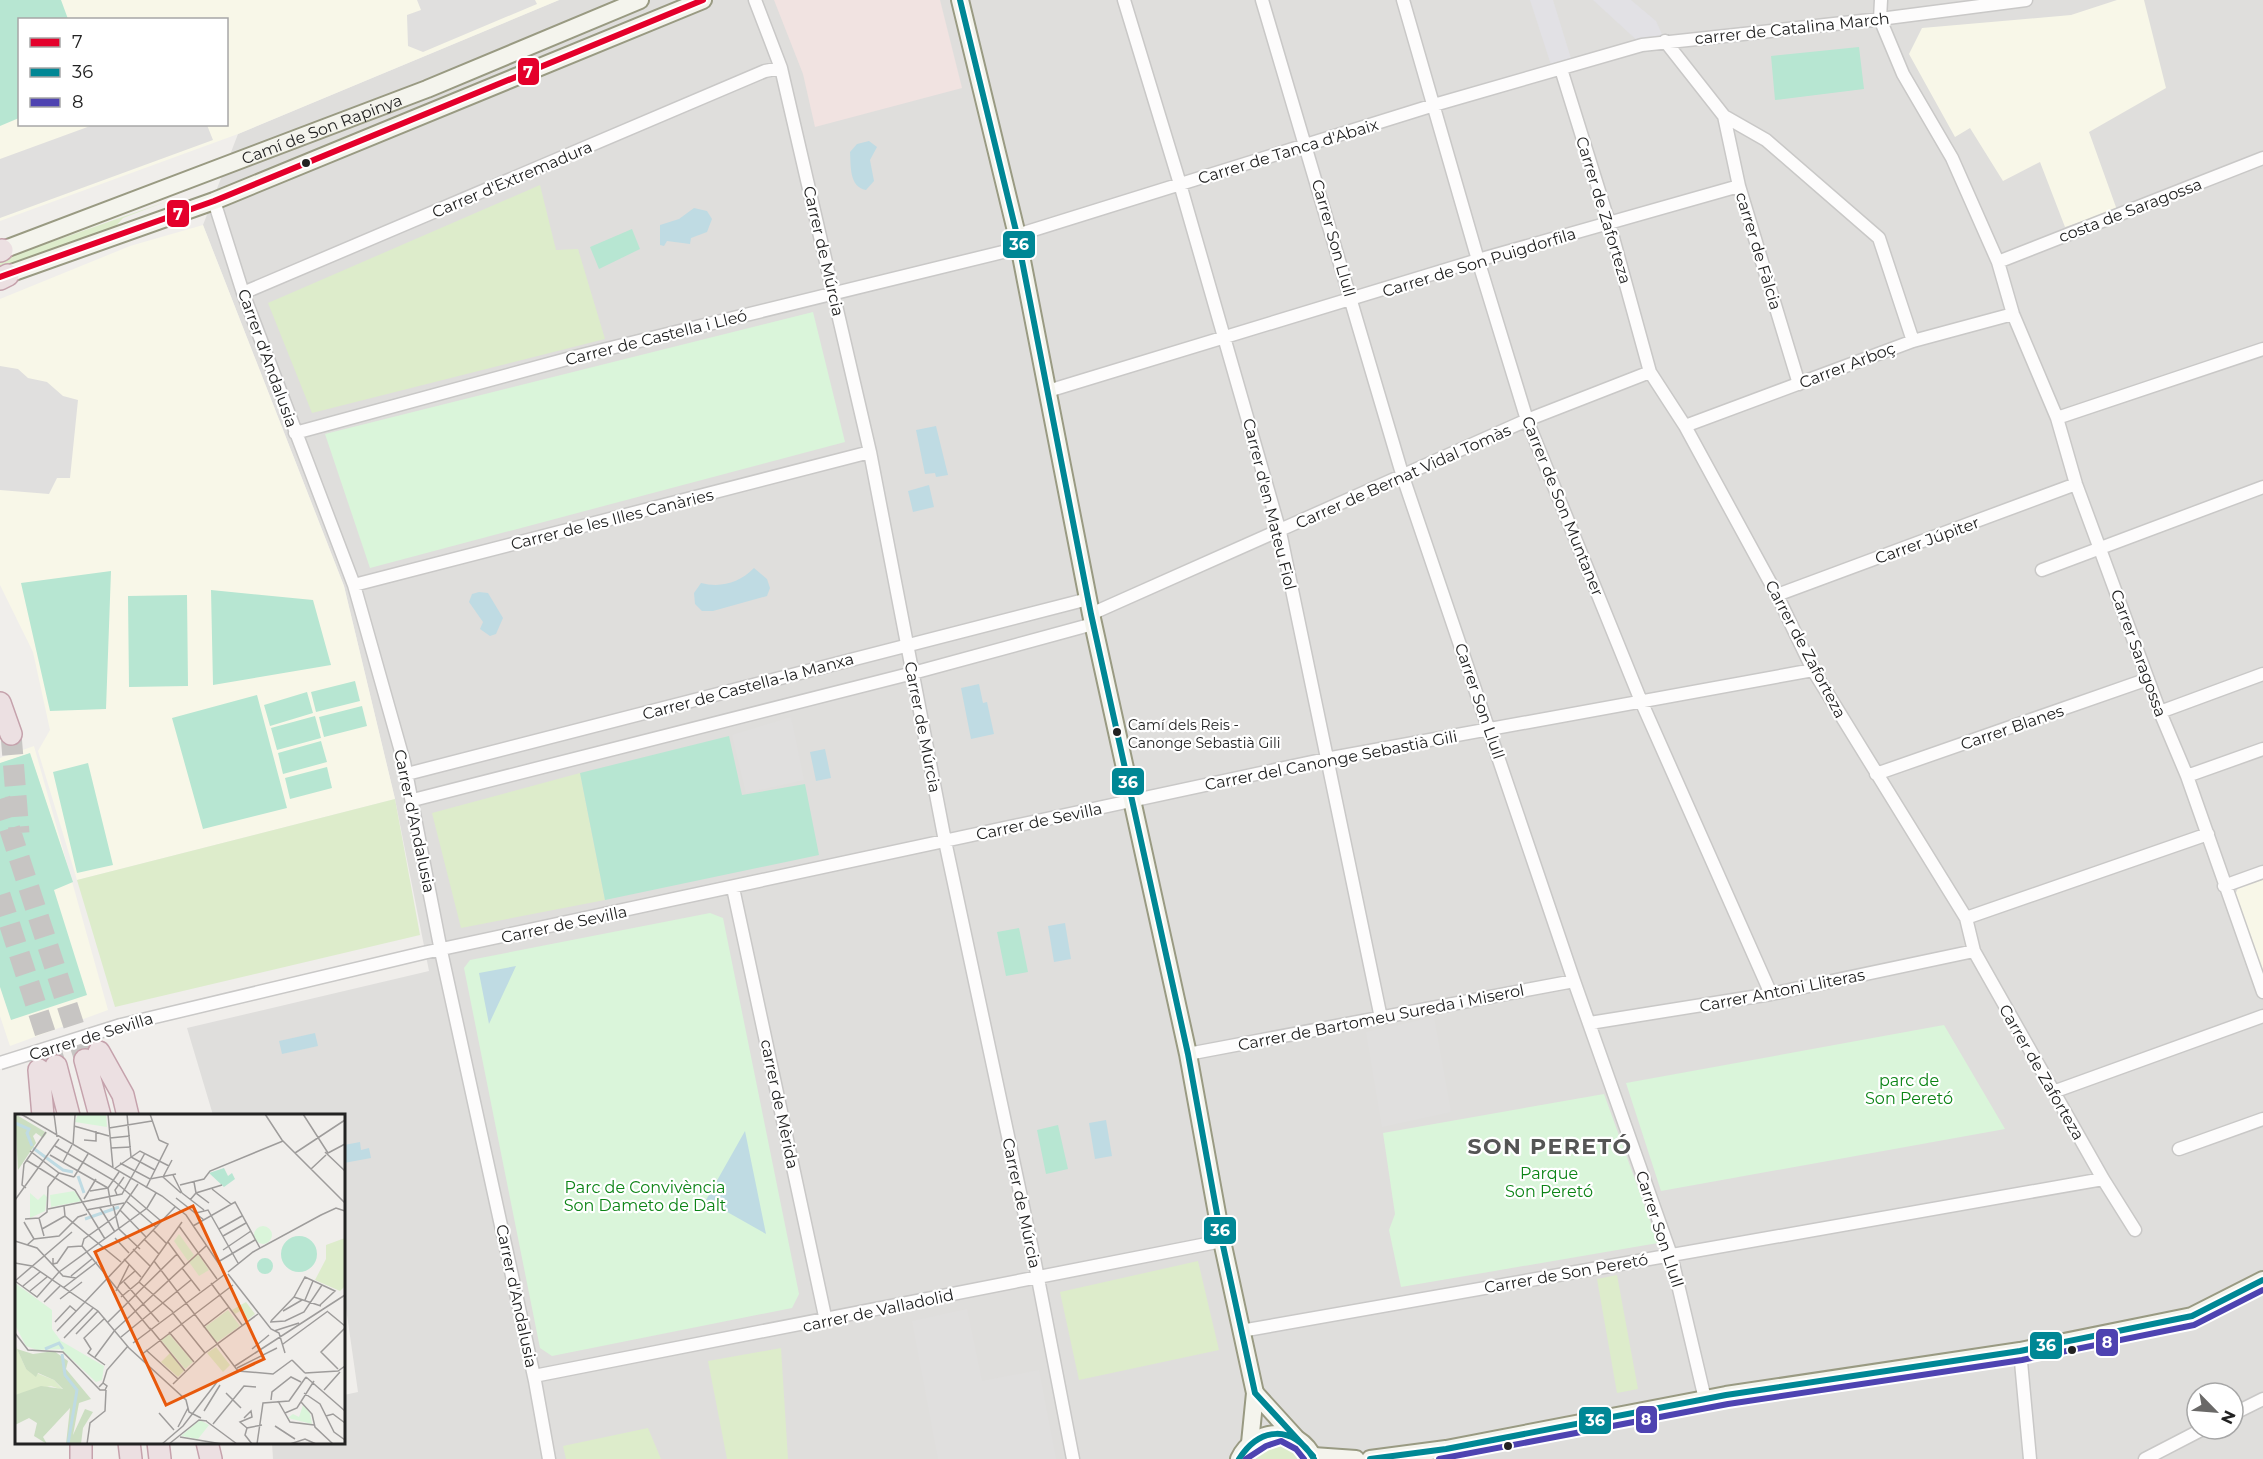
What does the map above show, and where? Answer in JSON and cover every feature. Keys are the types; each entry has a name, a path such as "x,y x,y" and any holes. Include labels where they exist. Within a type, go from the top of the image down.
{"highway":[{"path":"0,703 11,734"},
{"path":"100,1114 92,1056 123,1095 128,1114"},
{"path":"43,1114 48,1068 68,1114"},
{"path":"129,1444 131,1459"},
{"path":"158,1444 160,1459"},
{"path":"207,1444 211,1459"}],"street":[{"name":"Camí de Son Rapinya","path":"1,251 427,89 640,0"},
{"name":"Camí de Son Rapinya","path":"3,277 214,201 703,0"},
{"name":"Carrer de Múrcia","path":"755,0 781,68 870,452 945,841 1038,1277 1073,1459"},
{"path":"960,0 1018,242 1091,612 1188,1054 1222,1241 1255,1393 1240,1453"},
{"name":"Carrer d'en Mateu Fiol","path":"1124,0 1225,337 1280,532 1381,1018"},
{"name":"Carrer Son Llull","path":"1262,0 1403,477 1574,981 1671,1255 1705,1399"},
{"name":"Carrer de Son Muntaner","path":"1403,0 1478,261 1527,420 1641,701 1771,994"},
{"path":"1881,0 1880,19 1903,74 1952,158 1998,262 2013,314"},
{"name":"carrer de Catalina March","path":"1561,69 1665,41 1880,19 2026,0"},
{"path":"1665,41 1724,116 1766,140 1879,238 1913,341"},
{"name":"Carrer d'Extremadura","path":"243,293 765,71 781,68"},
{"name":"Carrer de Tanca d'Abaix","path":"1018,242 1180,184 1307,147 1434,105 1561,69"},
{"name":"Carrer de Zaforteza","path":"1561,69 1609,223 1650,372 1684,426 1777,595 1813,670 1966,918 1974,951 2103,1179 2135,1230"},
{"name":"carrer de Fàlcia","path":"1724,116 1739,186 1799,384"},
{"name":"costa de Saragossa","path":"1998,262 2263,158"},
{"name":"Carrer de Son Puigdorfila","path":"1047,391 1478,261 1739,186"},
{"name":"Carrer d'Andalusia","path":"214,201 243,293 354,585 407,774 441,951 534,1377 549,1459"},
{"name":"Carrer de Castella i Lleó","path":"295,433 566,359 833,293 1018,242"},
{"name":"Carrer Arboç","path":"1684,426 1913,341 2013,314"},
{"name":"Carrer Saragossa","path":"2013,314 2056,418 2076,484 2160,712 2187,776 2224,886 2263,989"},
{"path":"2056,418 2263,349"},
{"name":"Carrer de Bernat Vidal Tomàs","path":"1091,612 1280,532 1527,420 1650,372"},
{"name":"Carrer de les Illes Canàries","path":"354,585 870,452"},
{"name":"Carrer Júpiter","path":"1777,595 2076,484"},
{"path":"2042,570 2263,486"},
{"name":"Carrer de Castella-la Manxa","path":"407,774 907,644 1091,612"},
{"name":"Carrer de Castella-la Manxa","path":"413,800 913,673 1091,612"},
{"name":"Carrer del Canonge Sebastià Gili","path":"1132,800 1326,759 1813,670"},
{"path":"2160,712 2263,674"},
{"name":"Carrer Blanes","path":"1876,774 2148,679"},
{"path":"2187,776 2263,749"},
{"name":"Carrer de Sevilla","path":"0,1064 121,1024 423,953 733,888 1132,800"},
{"path":"1966,918 2208,834"},
{"path":"2224,886 2263,872"},
{"name":"carrer de Mèrida","path":"733,888 826,1321"},
{"name":"Carrer Antoni Lliteras","path":"1590,1023 1771,994 1974,951"},
{"name":"Carrer de Bartomeu Sureda i Miserol","path":"1188,1054 1574,981"},
{"path":"2054,1092 2263,1016"},
{"path":"2179,1149 2263,1119"},
{"name":"Carrer de Son Peretó","path":"1241,1331 2103,1179"},
{"name":"carrer de Valladolid","path":"534,1377 1222,1241"},
{"path":"1370,1459 1446,1454 1705,1399 2020,1350 2192,1316 2263,1280"},
{"path":"2020,1350 2030,1459"},
{"path":"1255,1393 1314,1457 1356,1459"},
{"path":"2245,1408 2263,1399"},
{"path":"1240,1453 1272,1433 1296,1438"},
{"path":"2145,1459 2161,1454 2185,1440"}],"shaded area":[{"path":"0,0 559,0 238,134 0,221"},
{"path":"417,0 535,0 537,4 423,52 408,46 407,15 421,10"},
{"path":"559,0 2263,0 2263,1459 273,1459 272,1444 345,1444 345,1395 358,1392 345,1301 345,1114 213,1114 187,1028 429,971 395,799 344,586 203,225 238,134"},
{"path":"774,0 940,0 962,88 815,127 803,74"},
{"path":"1530,0 1553,0 1573,65 1553,71"},
{"path":"1593,0 1631,0 1656,21 1665,41 1642,45"},
{"path":"2117,0 2144,0 2166,88 2089,132 2117,210 2065,227 2040,162 2003,181 1970,128 1955,137 1909,54 1922,28 2071,15"},
{"path":"90,126 207,126 213,140 0,218 0,159"},
{"path":"203,225 344,586 395,799 77,880 38,751 50,730 33,652 0,585 0,299 130,246"},
{"path":"0,366 18,369 28,378 47,382 63,396 78,400 70,478 57,478 49,494 0,490"},
{"path":"791,717 804,780 746,793 732,735"},
{"path":"34,746 108,1010 10,1046 0,1016 0,758"},
{"path":"2263,879 2263,973 2235,895 2238,888"},
{"path":"1434,1017 1451,1112 1382,1127 1366,1032"},
{"path":"967,1309 982,1381 1039,1370 1056,1459 938,1459 912,1321"}],"green space":[{"path":"0,0 61,0 68,18 18,18 18,118 0,126"},
{"path":"1859,47 1864,89 1775,100 1771,56"},
{"path":"540,185 556,250 578,249 605,339 312,413 268,303"},
{"path":"168,201 123,218 116,226 0,269 0,260"},
{"path":"632,229 640,249 599,269 590,247"},
{"path":"813,312 845,442 370,568 325,434"},
{"path":"111,571 106,709 50,711 21,583"},
{"path":"211,590 313,600 331,665 213,685"},
{"path":"187,595 188,686 129,687 128,596"},
{"path":"355,681 360,701 316,712 311,692"},
{"path":"307,692 313,713 270,726 264,705"},
{"path":"257,695 287,808 203,829 172,718"},
{"path":"362,706 367,726 324,737 319,717"},
{"path":"315,716 321,738 277,750 271,728"},
{"path":"729,736 742,795 805,784 819,855 605,900 580,773"},
{"path":"321,741 327,762 283,774 278,753"},
{"path":"30,753 73,882 54,890 87,995 11,1020 0,987 0,763"},
{"path":"88,763 113,865 77,873 53,772"},
{"path":"327,767 332,788 290,799 285,778"},
{"path":"580,773 605,900 461,928 432,813"},
{"path":"395,799 420,935 115,1007 77,880"},
{"name":"Parc de Convivència Son Dameto de Dalt","path":"710,913 723,918 799,1294 792,1308 552,1356 540,1348 464,968 470,960"},
{"path":"1019,928 1028,972 1006,976 997,932"},
{"name":"parc de Son Peretó","path":"1944,1025 2005,1129 1661,1191 1626,1083"},
{"name":"Parque Son Peretó","path":"1604,1094 1658,1243 1401,1287 1389,1230 1395,1214 1383,1133"},
{"path":"1058,1125 1068,1169 1046,1174 1037,1130"},
{"path":"1198,1261 1219,1350 1079,1380 1060,1292"},
{"path":"1617,1275 1638,1389 1617,1393 1597,1279"},
{"path":"781,1348 788,1459 727,1459 708,1361"},
{"path":"648,1428 661,1459 566,1459 563,1446"},
{"path":"1278,1443 1299,1451 1306,1459 1250,1459 1258,1449"}],"water":[{"path":"869,141 877,147 870,160 874,181 866,190 856,185 851,169 850,152 857,144"},
{"path":"694,208 707,211 712,219 707,232 691,238 690,244 667,241 664,246 660,245 660,225 679,219"},
{"path":"936,426 948,475 936,477 935,473 925,474 916,430"},
{"path":"929,485 934,507 913,512 908,491"},
{"path":"754,568 767,579 770,588 767,596 713,611 702,611 695,604 694,593 701,583 716,585 729,583 736,581"},
{"path":"488,593 503,618 496,634 490,636 480,629 483,622 469,602 472,594"},
{"path":"979,684 983,703 987,702 994,734 971,739 961,688"},
{"path":"825,749 831,778 816,781 810,752"},
{"path":"1065,923 1071,959 1054,962 1048,926"},
{"path":"516,966 489,1024 479,973"},
{"path":"315,1033 318,1046 282,1054 279,1041"},
{"path":"1106,1120 1112,1156 1095,1159 1089,1123"},
{"path":"745,1131 766,1234 706,1200"},
{"path":"360,1142 361,1150 369,1148 371,1158 345,1163 345,1145"}],"tunnel":[{"path":"11,734 19,833"},
{"path":"0,799 85,1060"},
{"path":"0,895 56,1066"}],"transit line":[{"name":"7","path":"0,277 214,201 703,0"},
{"name":"36","path":"960,0 1017,235 1091,614 1188,1054 1222,1241 1255,1393 1313,1456"},
{"name":"36","path":"1370,1459 1446,1449 1726,1395 2020,1351 2192,1316 2263,1280"},
{"name":"8","path":"1439,1459 1728,1404 2022,1360 2194,1325 2263,1290"},
{"name":"36","path":"1239,1459 1257,1440 1276,1434 1287,1435 1296,1440 1314,1459"},
{"name":"8","path":"1246,1459 1266,1446 1281,1441 1296,1449 1304,1459"}],"place":[{"name":"Camí dels Reis - Canonge Sebastià Gili","path":"1117,732"}],"district":[{"name":"SON PERETÓ","path":"1550,1146"}]}
